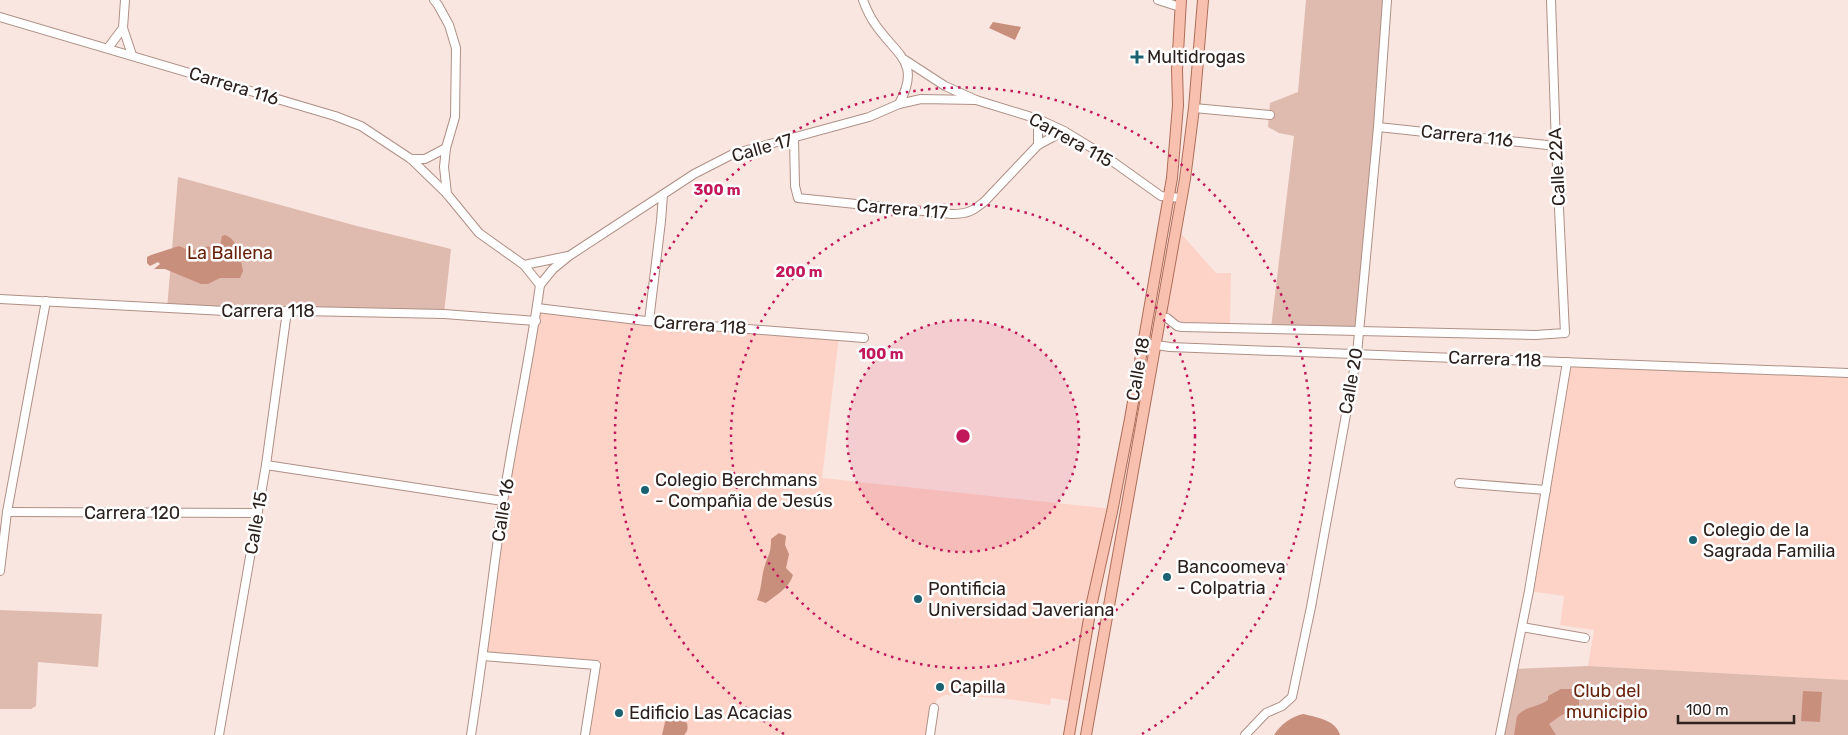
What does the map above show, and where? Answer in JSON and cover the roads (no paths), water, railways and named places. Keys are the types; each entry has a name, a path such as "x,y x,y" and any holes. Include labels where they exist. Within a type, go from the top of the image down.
{"main road":[{"name":"Calle 18","path":"1086,735 1181,198 1194,108 1203,0"},
{"name":"Calle 18","path":"1069,735 1091,606 1112,512 1169,196 1178,105 1177,70 1180,3"}],"street":[{"path":"125,0 123,28 132,55"},
{"path":"434,0 449,25 456,48 455,117 446,148 444,167 446,194"},
{"path":"862,0 874,24 905,60 909,74 907,90 899,104"},
{"path":"1158,0 1180,3"},
{"name":"Calle 20","path":"1245,735 1266,713 1282,706 1292,697 1311,607 1357,354 1378,127 1387,0"},
{"name":"Calle 22A","path":"1359,331 1535,335 1565,333 1551,0"},
{"name":"Carrera 116","path":"0,17 132,55 361,126 410,159 446,194 479,233 524,265 540,286"},
{"path":"108,48 123,28"},
{"name":"Carrera 115","path":"905,60 945,86 976,100 1038,119 1064,132 1105,156 1161,196 1181,198"},
{"name":"Calle 17","path":"540,286 553,269 570,256 694,174 733,154 869,117 899,104 921,99 976,100"},
{"path":"1194,108 1270,115"},
{"path":"1038,119 1038,145"},
{"name":"Carrera 116","path":"1378,127 1556,146"},
{"name":"Carrera 117","path":"794,138 795,186 798,198 966,214 976,209 1038,145 1064,132"},
{"path":"410,159 425,159 446,148"},
{"path":"649,322 663,195"},
{"path":"524,265 570,256"},
{"name":"Calle 16","path":"471,735 503,501 536,321 540,286"},
{"name":"Carrera 118","path":"0,299 244,312 287,310 444,314 536,321"},
{"path":"0,570 7,512 46,301"},
{"name":"Carrera 118","path":"537,308 649,322 864,338"},
{"name":"Calle 15","path":"219,735 266,465 287,310"},
{"path":"1167,318 1177,326 1182,327 1359,331"},
{"name":"Carrera 118","path":"1142,344 1848,373"},
{"path":"1500,735 1529,591 1567,362"},
{"path":"266,465 503,501"},
{"path":"1459,483 1546,490"},
{"name":"Carrera 120","path":"7,512 257,513"},
{"path":"1522,627 1585,638"},
{"path":"483,656 596,666 585,735"},
{"path":"930,735 934,708"}],"place":[{"name":"Multidrogas","path":"1137,57"},
{"name":"Colegio Berchmans - Compañia de Jesús","path":"645,490"},
{"name":"Colegio de la Sagrada Familia","path":"1693,540"},
{"name":"Bancoomeva - Colpatria","path":"1167,577"},
{"name":"Pontificia Universidad Javeriana","path":"918,599"},
{"name":"Capilla","path":"940,687"},
{"name":"Edificio Las Acacias","path":"619,713"}],"park label":[{"name":"La Ballena","path":"230,253"},
{"name":"Club del municipio","path":"1607,701"}]}
